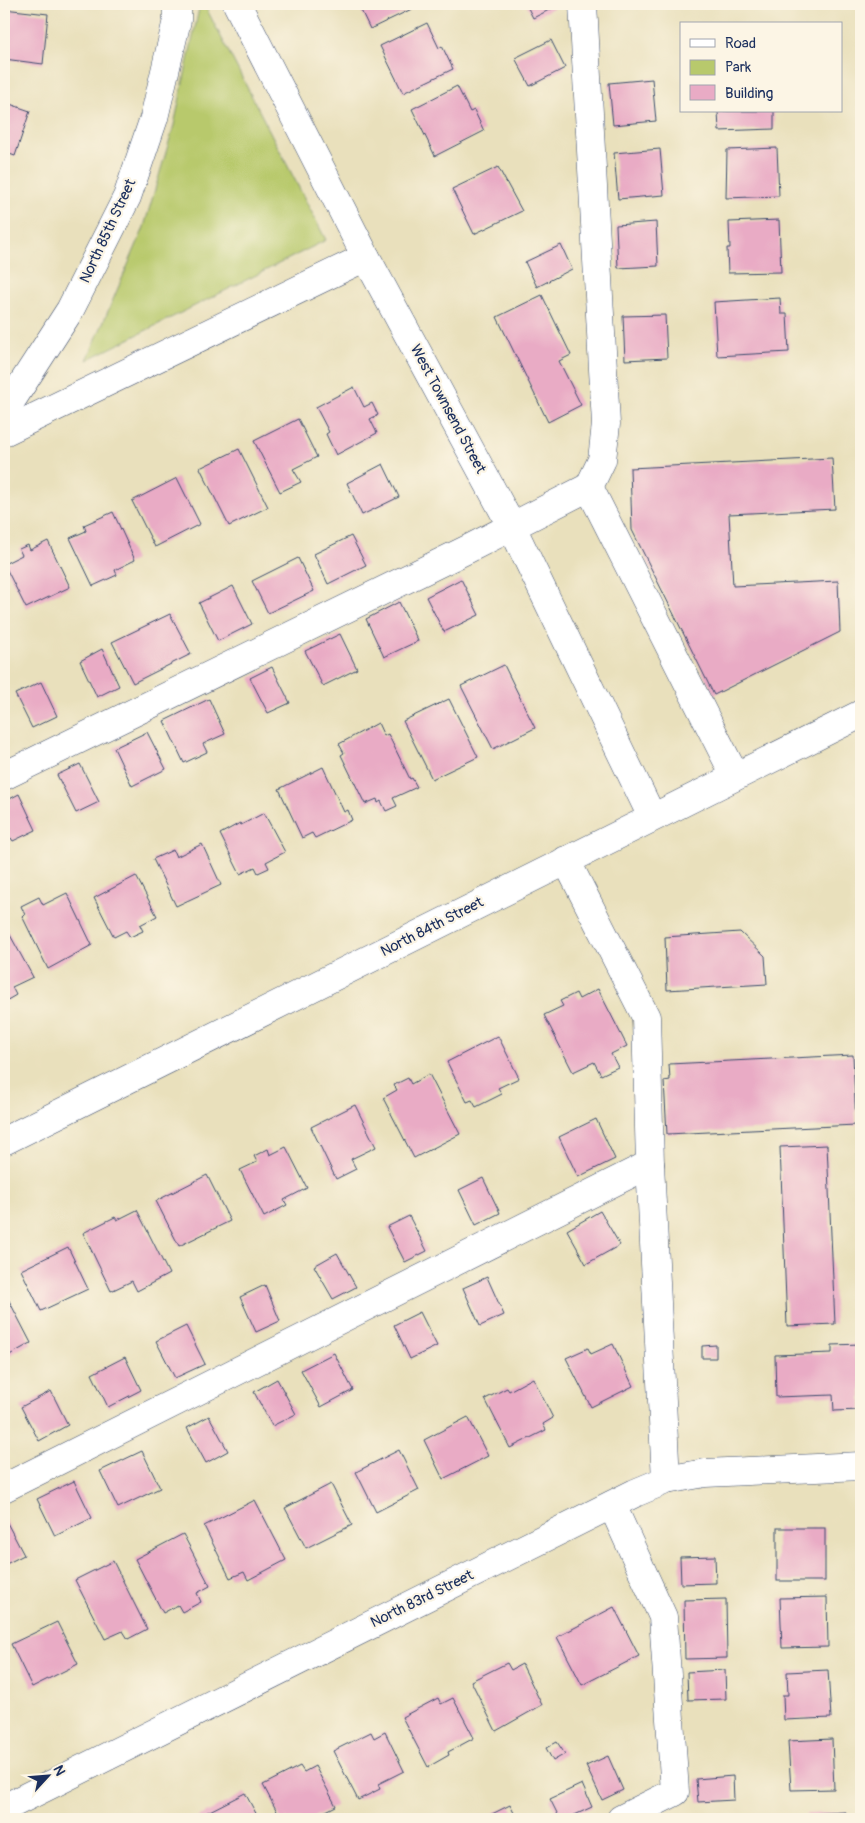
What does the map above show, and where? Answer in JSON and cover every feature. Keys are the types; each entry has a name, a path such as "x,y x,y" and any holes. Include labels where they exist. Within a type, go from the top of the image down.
{"street":[{"name":"North 85th Street","path":"4,412 70,310 127,197 154,118 177,20 177,4"},
{"name":"West Townsend Street","path":"238,4 366,257 512,527 652,817"},
{"path":"4,776 512,527 589,487 602,460 606,424 583,4"},
{"path":"4,432 366,257"},
{"path":"589,487 735,776"},
{"name":"North 84th Street","path":"4,1141 861,714"},
{"path":"566,860 646,1017 650,1164 666,1480"},
{"path":"4,1488 650,1164"},
{"name":"North 83rd Street","path":"4,1808 612,1504 666,1480 705,1474 861,1466"},
{"path":"612,1504 663,1617 675,1792 621,1819"}],"green space":[{"path":"200,4 204,4 326,240 87,360 143,230 174,125"}],"building":[{"path":"358,4 419,4 420,5 370,29"},
{"path":"526,4 561,4 533,18"},
{"path":"697,4 714,4 714,5 697,6"},
{"path":"4,9 48,14 43,64 4,59"},
{"path":"427,23 439,48 442,46 453,69 403,93 380,46"},
{"path":"551,40 565,68 530,86 515,58"},
{"path":"652,79 656,121 613,125 609,83"},
{"path":"457,86 470,112 474,110 484,131 435,156 412,109"},
{"path":"4,102 30,111 15,156 4,152"},
{"path":"718,112 774,112 774,129 719,131"},
{"path":"777,148 779,196 726,198 727,150"},
{"path":"660,149 664,195 618,199 614,153"},
{"path":"498,167 522,211 474,234 452,189"},
{"path":"779,220 781,272 728,273 727,248 730,248 729,222"},
{"path":"656,222 658,266 618,268 616,225"},
{"path":"561,245 572,269 537,287 525,262"},
{"path":"542,295 571,355 559,361 581,405 548,422 497,317"},
{"path":"780,298 781,314 787,314 789,352 717,356 714,302"},
{"path":"665,315 667,358 625,360 623,316"},
{"path":"354,387 364,407 372,403 378,415 370,419 377,433 336,455 326,434 329,432 316,407"},
{"path":"298,419 317,457 293,469 301,482 280,492 254,441"},
{"path":"239,449 268,507 229,526 200,468"},
{"path":"832,458 835,509 729,514 733,586 838,581 840,632 714,695 632,530 630,468"},
{"path":"383,464 399,497 362,515 347,483"},
{"path":"177,478 200,524 155,547 132,501"},
{"path":"113,512 135,560 115,570 117,575 93,586 70,538 86,531 84,525"},
{"path":"351,536 366,565 328,584 314,554"},
{"path":"48,541 70,587 26,608 4,564 22,555 19,549 28,545 30,550"},
{"path":"298,558 314,591 268,613 252,581"},
{"path":"461,579 479,615 444,632 426,597"},
{"path":"233,586 252,624 218,641 199,603"},
{"path":"399,602 418,641 384,657 366,619"},
{"path":"170,614 191,654 133,683 112,642"},
{"path":"340,634 357,669 323,686 305,651"},
{"path":"102,649 119,686 97,697 80,661"},
{"path":"504,665 535,728 493,749 461,686"},
{"path":"272,667 290,703 268,713 250,678"},
{"path":"41,682 57,716 32,728 15,694"},
{"path":"209,699 225,734 203,744 207,752 184,763 164,721"},
{"path":"449,699 478,757 432,779 403,721"},
{"path":"378,723 384,736 388,734 410,779 412,778 417,787 393,798 397,806 386,811 381,801 378,803 377,799 365,804 341,755 344,753 339,744"},
{"path":"147,732 166,769 132,786 114,748"},
{"path":"80,764 99,802 76,813 57,775"},
{"path":"323,767 344,812 348,810 352,820 315,838 312,833 302,838 279,789"},
{"path":"19,794 36,830 13,841 11,838 4,841 4,802"},
{"path":"264,813 285,852 266,862 269,868 258,873 255,867 240,874 220,834"},
{"path":"202,844 221,885 176,906 153,859 173,850 176,857"},
{"path":"136,876 157,916 140,925 143,931 130,937 126,931 114,937 94,898"},
{"path":"67,893 92,945 48,969 22,916 25,915 21,906 39,897 43,905"},
{"path":"4,924 33,977 12,987 16,995 4,1002"},
{"path":"740,932 765,956 767,984 667,990 665,937"},
{"path":"598,989 627,1046 611,1054 618,1067 601,1075 594,1062 573,1072 544,1015 563,1006 560,1001 576,993 579,999"},
{"path":"498,1036 519,1078 498,1088 502,1094 476,1107 472,1100 467,1102 447,1062"},
{"path":"853,1055 856,1125 667,1134 664,1081 670,1080 669,1064"},
{"path":"429,1074 460,1134 414,1158 383,1098 397,1090 394,1085 408,1078 411,1084"},
{"path":"355,1105 376,1147 351,1159 356,1169 336,1179 311,1127"},
{"path":"596,1119 615,1159 578,1177 559,1137"},
{"path":"827,1145 835,1324 787,1326 780,1147"},
{"path":"286,1147 307,1188 284,1200 287,1205 264,1217 240,1170 257,1162 254,1156 268,1149 270,1155"},
{"path":"207,1175 230,1221 179,1246 156,1201"},
{"path":"483,1178 500,1213 476,1225 459,1190"},
{"path":"137,1210 169,1274 137,1291 132,1281 111,1291 83,1233 115,1217 117,1220"},
{"path":"600,1211 620,1245 586,1264 567,1230"},
{"path":"409,1216 427,1251 405,1262 387,1227"},
{"path":"68,1247 88,1289 41,1311 21,1270"},
{"path":"337,1253 356,1287 333,1299 314,1266"},
{"path":"487,1277 504,1315 480,1326 463,1288"},
{"path":"265,1285 280,1321 256,1332 240,1297"},
{"path":"4,1291 31,1343 4,1358"},
{"path":"420,1312 437,1346 410,1359 394,1325"},
{"path":"186,1326 205,1364 175,1378 156,1341"},
{"path":"613,1344 633,1386 591,1407 566,1358 588,1348 591,1354"},
{"path":"861,1344 861,1410 834,1411 833,1395 776,1397 775,1355 832,1353 832,1345"},
{"path":"716,1345 716,1358 702,1358 702,1346"},
{"path":"334,1353 353,1390 321,1407 301,1370"},
{"path":"125,1357 141,1390 108,1407 92,1374"},
{"path":"533,1378 553,1418 543,1424 546,1430 510,1448 485,1399 507,1388 509,1391"},
{"path":"277,1379 296,1414 272,1426 254,1392"},
{"path":"51,1391 68,1425 39,1441 21,1407"},
{"path":"209,1416 228,1451 206,1463 187,1428"},
{"path":"468,1417 488,1456 443,1479 424,1440"},
{"path":"399,1450 419,1490 376,1512 356,1472"},
{"path":"142,1451 160,1488 118,1508 100,1471"},
{"path":"74,1481 92,1518 55,1536 37,1499"},
{"path":"331,1484 352,1525 306,1548 285,1508"},
{"path":"255,1500 286,1560 248,1580 244,1572 230,1578 204,1526"},
{"path":"4,1520 24,1555 4,1565"},
{"path":"777,1528 825,1528 825,1581 777,1581"},
{"path":"183,1534 210,1586 197,1593 201,1602 182,1612 178,1605 163,1613 135,1559"},
{"path":"715,1556 716,1583 681,1584 680,1557"},
{"path":"113,1561 147,1629 128,1639 123,1631 105,1639 75,1580"},
{"path":"827,1597 828,1647 782,1648 780,1598"},
{"path":"726,1599 727,1658 685,1659 684,1600"},
{"path":"614,1607 639,1656 582,1685 557,1637"},
{"path":"57,1622 78,1664 32,1687 11,1644"},
{"path":"507,1663 511,1670 522,1664 542,1705 496,1731 471,1681"},
{"path":"725,1670 726,1699 688,1700 687,1672"},
{"path":"828,1670 831,1718 784,1720 783,1695 788,1695 787,1672"},
{"path":"438,1698 441,1704 453,1698 474,1738 448,1752 449,1755 428,1767 402,1717"},
{"path":"371,1732 374,1738 385,1732 404,1771 378,1784 380,1789 358,1800 333,1751"},
{"path":"832,1739 834,1789 791,1790 788,1741"},
{"path":"557,1742 565,1754 553,1761 546,1748"},
{"path":"608,1756 623,1790 602,1800 586,1766"},
{"path":"300,1766 304,1772 315,1766 336,1806 310,1819 281,1819 263,1785"},
{"path":"733,1776 734,1800 698,1802 696,1779"},
{"path":"582,1784 592,1807 566,1819 560,1819 550,1799"},
{"path":"245,1793 259,1819 199,1819 198,1817"},
{"path":"510,1805 517,1819 488,1819 486,1817"},
{"path":"846,1812 846,1819 807,1819 807,1814"}]}
